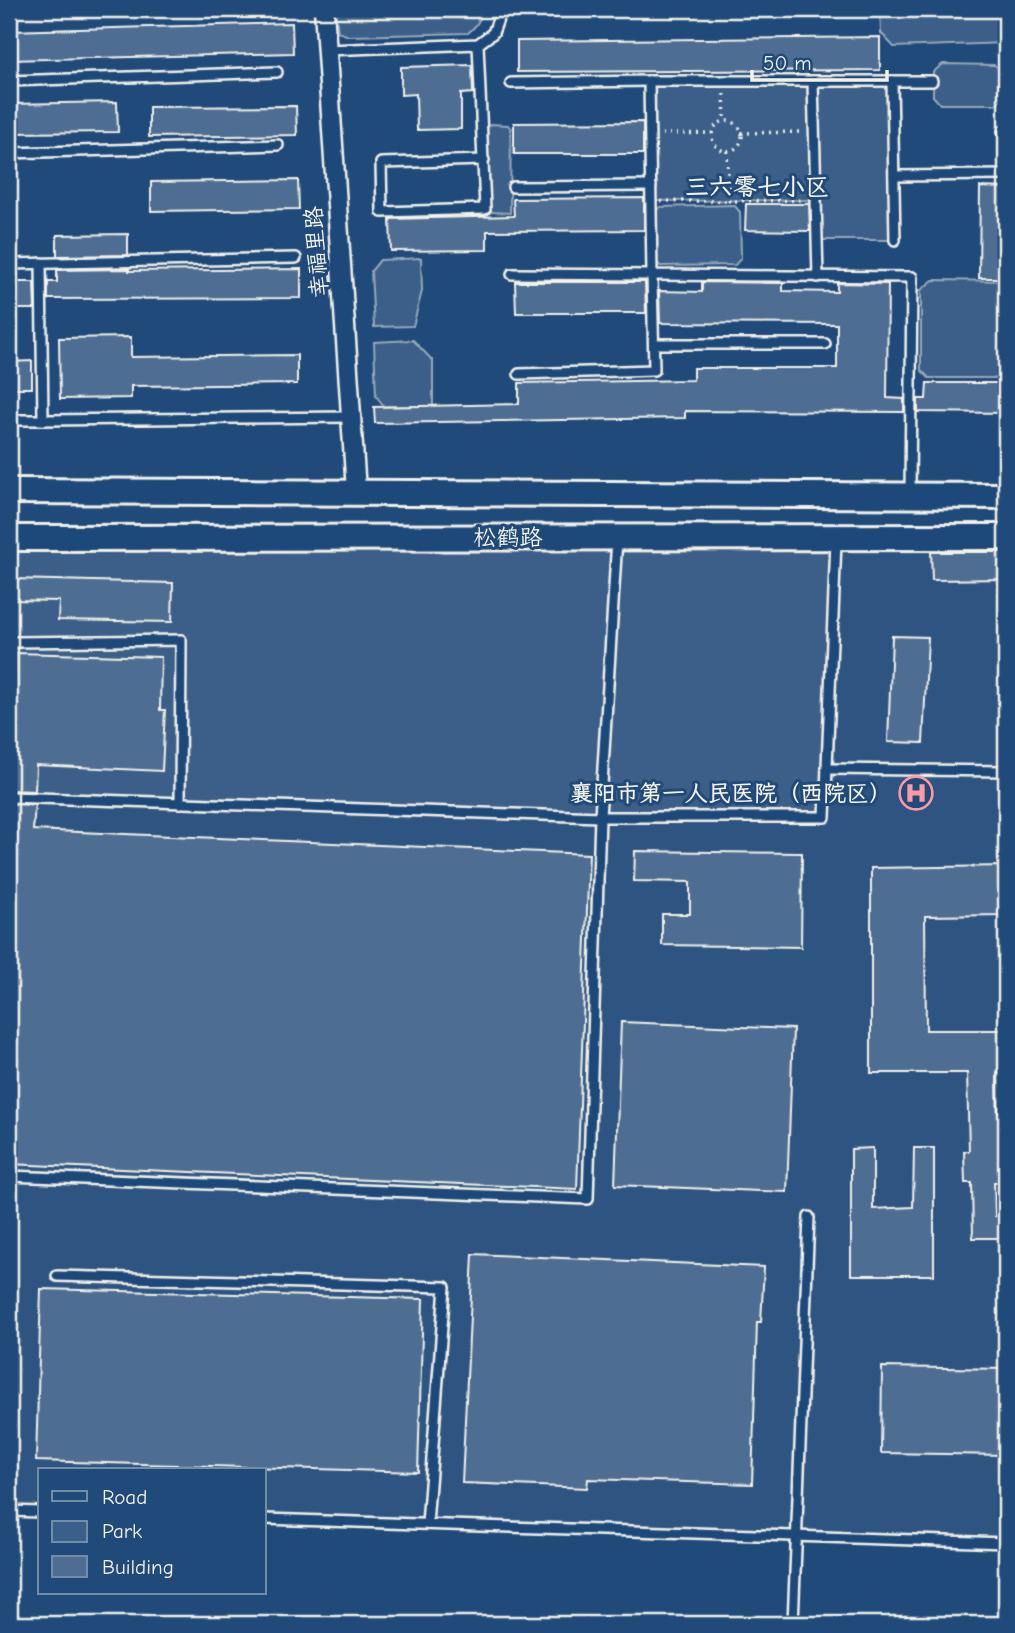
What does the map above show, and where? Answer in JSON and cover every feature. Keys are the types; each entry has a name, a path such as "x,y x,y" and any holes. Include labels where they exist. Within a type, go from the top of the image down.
{"main road":[{"name":"松鹤路","path":"9,491 1006,496"},
{"name":"松鹤路","path":"9,538 1006,537"}],"street":[{"name":"幸福里路","path":"324,9 356,491"}],"lane":[{"path":"327,50 478,44 493,33 501,10 623,9"},
{"path":"478,44 484,160 485,209 382,212 381,163 484,160"},
{"path":"9,81 277,72"},
{"path":"519,374 654,370 649,81"},
{"path":"813,81 818,277"},
{"path":"892,81 895,240"},
{"path":"511,83 932,81"},
{"path":"9,153 278,145"},
{"path":"894,177 1006,175"},
{"path":"513,187 650,186"},
{"path":"9,264 296,258"},
{"path":"41,263 43,420"},
{"path":"512,274 912,277 910,495"},
{"path":"654,344 825,344"},
{"path":"9,420 351,417"},
{"path":"9,1176 588,1199 600,817 617,536"},
{"path":"9,797 600,817 825,817 836,539"},
{"path":"16,642 181,640 180,803"},
{"path":"827,769 1006,771"},
{"path":"793,1624 799,1536 809,1217"},
{"path":"57,1276 445,1287 427,1524"},
{"path":"9,1511 38,1512"},
{"path":"266,1519 1006,1543"}],"path":[{"path":"724,81 725,121"},
{"path":"725,121 735,123 741,133 738,145 727,150 716,147 712,133 716,125 725,121"},
{"path":"741,133 814,132"},
{"path":"650,135 712,133"},
{"path":"727,150 729,201"},
{"path":"651,201 816,200"}],"shaded area":[{"path":"1006,537 1006,1543 266,1519 266,1468 38,1468 38,1512 9,1511 9,538"}],"green space":[{"path":"335,9 481,9 477,23 468,33 349,36 338,32"},
{"path":"880,9 1006,9 1006,43 894,47 881,33"},
{"path":"943,64 994,65 1002,70 1003,96 997,104 940,104 933,96 933,72"},
{"path":"649,81 892,81 895,240 817,240 816,200 651,201"},
{"path":"491,124 508,125 511,129 510,213 492,212 490,207 486,129"},
{"path":"734,205 740,212 741,258 735,265 660,266 655,260 654,213 660,207"},
{"path":"421,258 422,291 413,326 374,327 371,271 380,260"},
{"path":"933,280 1006,281 1006,378 929,378 921,370 921,290"},
{"path":"413,340 433,361 433,406 384,406 376,396 374,342"},
{"path":"9,538 836,539 825,817 600,817 9,797"}],"building":[{"path":"292,23 293,53 9,60 9,31"},
{"path":"880,37 880,70 517,72 517,41"},
{"path":"472,65 473,93 461,94 461,129 417,130 416,94 401,95 401,67"},
{"path":"117,102 118,132 9,133 9,104"},
{"path":"296,106 297,135 149,137 149,107"},
{"path":"643,122 643,154 514,154 514,123"},
{"path":"298,180 299,209 151,211 151,182"},
{"path":"980,187 1006,188 1006,278 979,278"},
{"path":"644,198 644,230 487,231 487,250 391,251 390,219 514,216 513,199"},
{"path":"746,204 809,204 810,231 745,230"},
{"path":"128,234 128,255 57,256 57,235"},
{"path":"301,269 301,298 48,299 48,282 57,282 57,270"},
{"path":"9,282 34,282 35,309 9,309"},
{"path":"515,282 645,282 646,313 516,313"},
{"path":"702,282 783,283 783,291 837,292 837,283 888,284 887,398 904,399 904,412 685,411 685,418 375,423 374,407 519,404 519,383 693,380 693,368 837,368 837,324 660,323 659,291 702,292"},
{"path":"131,337 131,357 297,355 297,384 131,386 131,398 60,399 59,338"},
{"path":"32,361 32,388 9,388 9,362"},
{"path":"927,383 1006,383 1006,413 918,412 918,399 926,399"},
{"path":"931,552 1006,552 1006,579 932,580"},
{"path":"13,579 173,583 172,622 58,620 59,601 13,600"},
{"path":"892,636 928,637 923,743 888,742"},
{"path":"16,653 161,657 160,710 165,710 162,771 36,765 35,791 9,790 9,703 15,704"},
{"path":"9,804 35,805 33,830 589,854 577,1189 9,1164 13,1008 9,1008"},
{"path":"635,851 802,853 801,947 662,945 662,914 690,914 690,882 634,881"},
{"path":"1006,866 1006,915 925,916 926,1030 1006,1030 1006,1073 997,1073 998,1112 1006,1112 1006,1182 994,1182 995,1216 1006,1216 1006,1238 973,1238 972,1183 965,1183 964,1151 969,1151 967,1073 871,1073 871,868"},
{"path":"621,1022 793,1029 787,1192 615,1185"},
{"path":"873,1148 873,1209 913,1207 914,1148 934,1148 934,1275 851,1275 851,1149"},
{"path":"473,1254 764,1267 761,1322 757,1322 752,1484 588,1479 587,1488 462,1483"},
{"path":"41,1289 423,1299 418,1472 36,1461"},
{"path":"882,1367 1006,1369 1006,1455 881,1453"}],"place":[{"name":"襄阳市第一人民医院（西院区）","path":"916,793"}],"district":[{"name":"三六零七小区","path":"757,187"}]}
